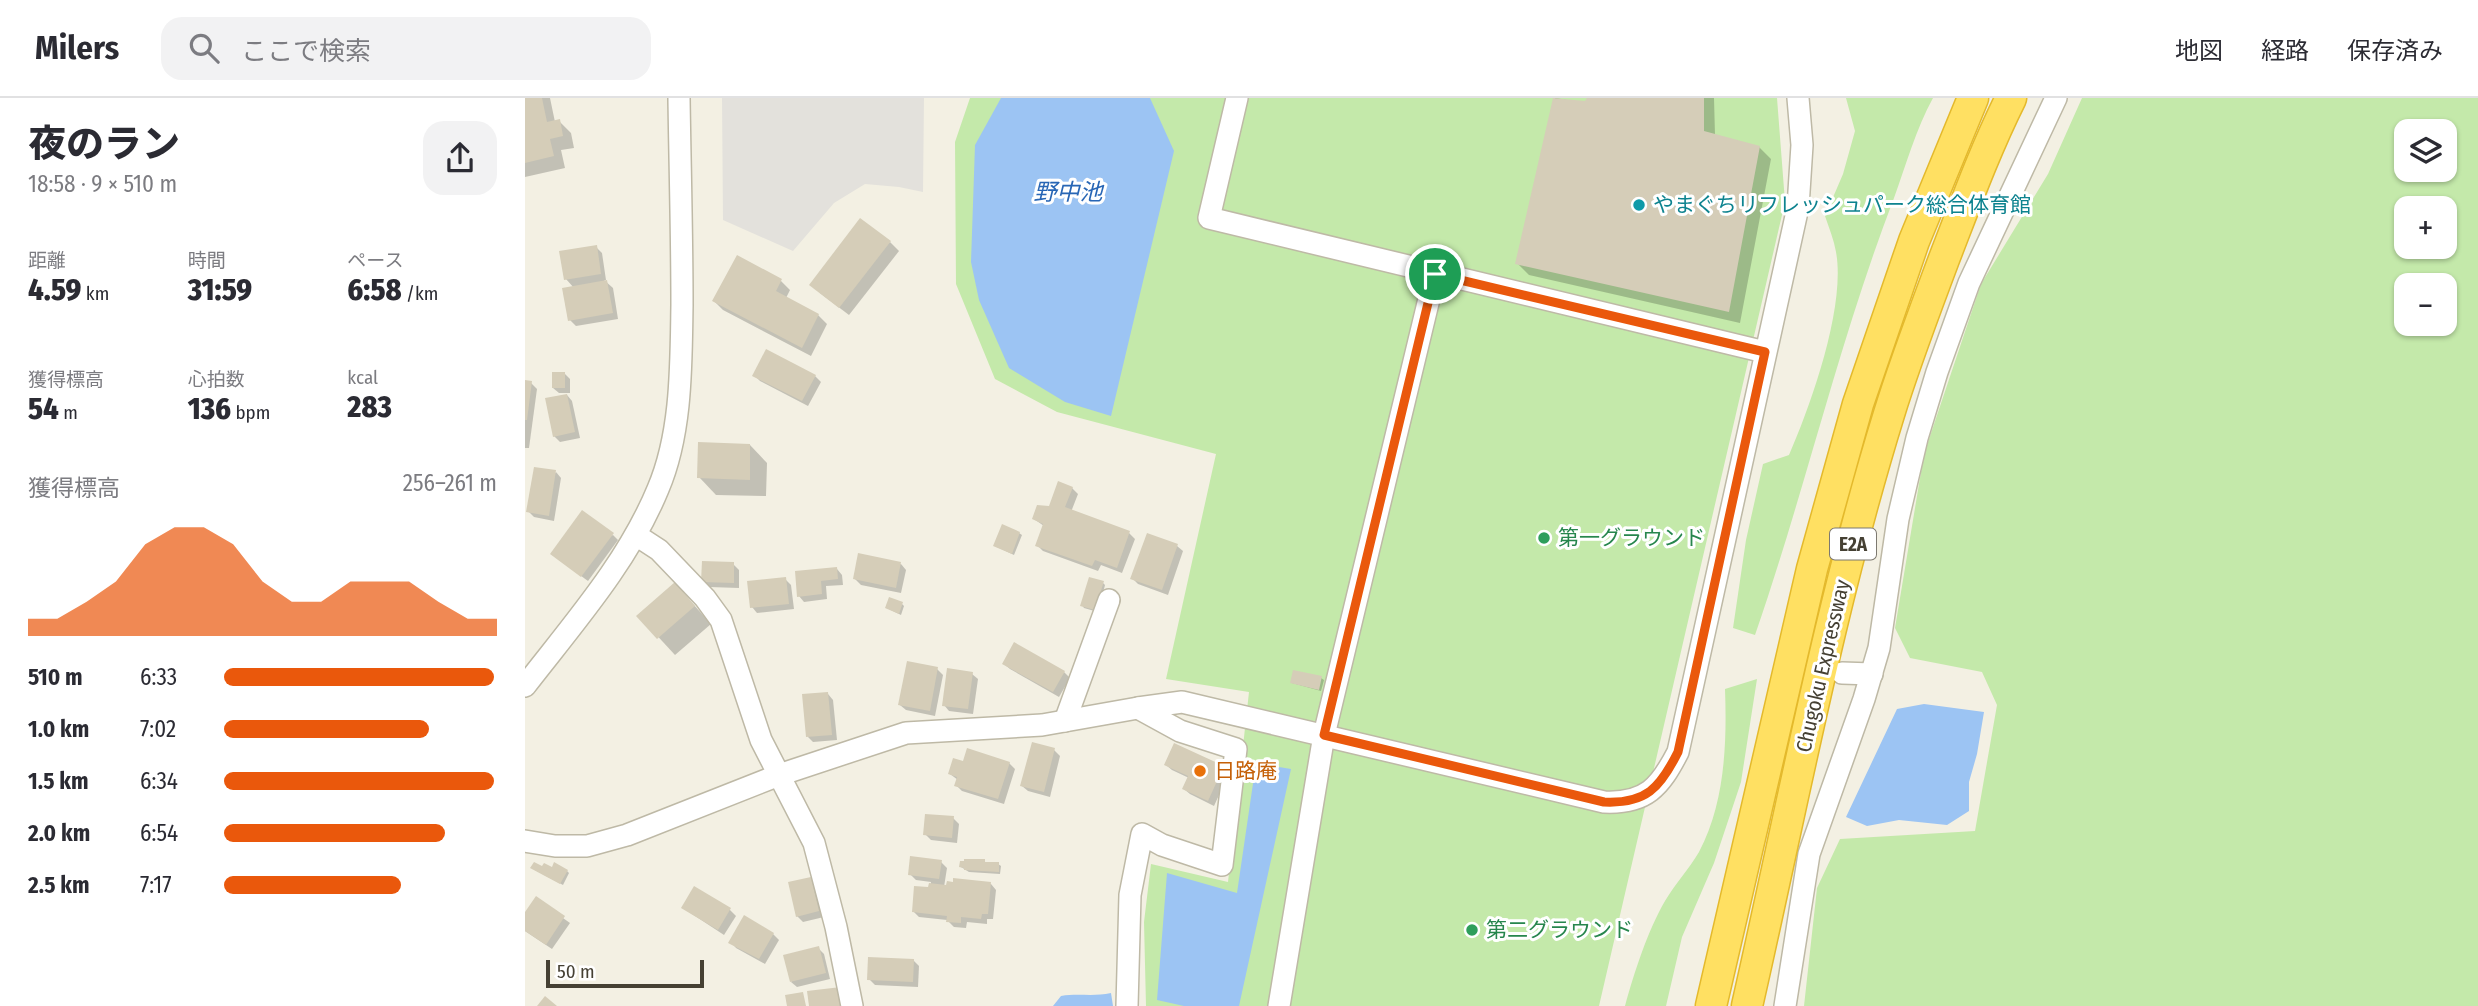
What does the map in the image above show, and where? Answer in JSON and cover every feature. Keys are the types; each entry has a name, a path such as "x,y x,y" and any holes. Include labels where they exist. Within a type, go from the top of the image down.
{"highway":[{"name":"Chugoku Expressway","path":"1711,1006 1812,569 1858,404 1914,241 1973,98"},
{"name":"Chugoku Expressway","path":"1747,1006 1841,590 1889,414 1963,209 2011,98"}],"street":[{"path":"525,686 594,596 636,535 660,486 679,399 682,251 679,98"},
{"path":"1237,98 1209,218 1765,352"},
{"path":"525,841 555,846 587,846 627,835 779,775 906,733 1042,725 1182,702 1604,802 1625,803 1647,793 1666,775 1678,752 1797,207 1802,145 1798,98"},
{"path":"1785,1006 1809,854 1879,648 1898,519 1917,438 1969,283 2056,98"},
{"path":"1279,1006 1324,735 1435,274"},
{"path":"636,535 659,550 705,598 721,620 761,740 814,843 852,1006"},
{"path":"1065,721 1109,600"},
{"path":"1842,673 1872,674"},
{"path":"1127,1006 1130,895 1142,834 1162,845 1222,865 1236,749 1180,731 1137,708"}],"green space":[{"path":"970,98 1777,98 1785,202 1599,1006 1146,1006 1144,922 1151,864 1228,882 1249,692 1166,679 1216,454 1057,412 995,379 956,284 955,142"},
{"path":"1846,98 1933,98 1921,122 1856,306 1755,635 1733,628 1746,540 1763,464 1789,455 1816,383 1831,327 1838,274 1835,248 1825,216 1843,174 1855,131"},
{"path":"2082,98 2478,98 2478,1006 1804,1006 1817,888 1840,839 1975,831 1997,705 1982,672 1910,658 1895,628 1924,454 1981,284 2048,174"},
{"path":"1757,679 1741,782 1714,863 1682,937 1666,1006 1625,1006 1637,966 1659,912 1699,852 1708,833 1723,772 1725,689"}],"shaded area":[{"path":"722,98 924,98 923,192 865,184 834,203 793,251 723,220"}],"water":[{"name":"野中池","path":"1001,98 1150,98 1174,151 1111,416 1065,402 1009,368 979,300 971,262 975,145"},
{"path":"1924,704 1984,712 1969,782 1969,811 1947,825 1899,820 1867,826 1846,817 1897,709"},
{"path":"1256,763 1291,769 1239,1006 1184,1006 1157,1000 1167,873 1237,893"},
{"path":"1111,993 1113,1006 1053,1006 1061,996"}],"building":[{"path":"525,98 542,98 547,122 560,119 563,136 550,139 554,156 525,163"},
{"name":"やまぐちリフレッシュパーク総合体育館","path":"1553,98 1585,101 1587,98 1704,98 1704,131 1760,146 1729,312 1515,264"},
{"path":"860,218 891,241 839,308 809,285"},
{"path":"597,245 601,274 564,280 559,251"},
{"path":"737,255 782,279 776,291 819,314 802,348 712,301"},
{"path":"607,280 613,313 568,321 562,288"},
{"path":"766,349 816,375 802,401 752,376"},
{"path":"552,372 565,372 565,388 552,388"},
{"path":"525,380 532,381 527,420 525,420"},
{"path":"567,394 575,432 553,437 545,398"},
{"path":"698,442 750,444 750,480 697,478"},
{"path":"534,467 556,470 549,516 526,512"},
{"path":"1058,481 1073,487 1065,507 1130,531 1117,568 1095,560 1092,566 1035,546 1043,524 1032,519 1037,505 1049,506"},
{"path":"582,510 614,533 581,577 550,554"},
{"path":"1002,524 1020,532 1012,554 993,546"},
{"path":"1147,533 1178,544 1162,590 1130,579"},
{"path":"858,553 901,562 896,588 853,579"},
{"path":"702,561 734,562 734,583 701,582"},
{"path":"837,567 838,579 821,581 822,594 797,597 795,571"},
{"path":"786,577 789,604 750,608 747,581"},
{"path":"1089,577 1104,581 1095,610 1080,606"},
{"path":"675,582 695,606 657,639 636,616"},
{"path":"889,597 903,602 899,614 885,608"},
{"path":"1014,642 1065,671 1053,692 1002,664"},
{"path":"907,661 938,667 930,711 898,705"},
{"path":"947,668 973,672 968,709 942,706"},
{"path":"1293,670 1322,676 1319,690 1290,683"},
{"path":"828,692 832,735 806,737 802,694"},
{"path":"1032,742 1055,748 1044,792 1020,786"},
{"name":"日路庵","path":"1174,743 1224,766 1208,801 1182,789 1188,776 1164,765"},
{"path":"967,748 1010,762 998,799 954,786 957,777 948,774 953,758 963,761"},
{"path":"925,814 954,816 952,838 923,835"},
{"path":"910,856 942,860 939,879 908,875"},
{"path":"964,859 999,862 999,872 964,870 959,867 960,861"},
{"path":"534,862 552,867 554,862 568,870 560,884 530,868"},
{"path":"811,877 819,911 796,917 788,882"},
{"path":"953,878 991,882 988,914 982,914 981,919 961,917 961,923 946,922 947,916 912,912 914,886 928,887 929,883 946,885 947,881 953,882"},
{"path":"694,886 731,908 718,930 681,908"},
{"path":"536,896 565,916 546,945 525,931 525,912"},
{"path":"744,915 774,933 759,959 728,943"},
{"path":"819,946 826,973 790,982 783,955"},
{"path":"868,957 914,959 913,982 867,980"},
{"path":"841,987 844,1006 809,1006 807,991"},
{"path":"803,992 806,1006 787,1006 785,995"},
{"path":"545,996 557,1006 537,1006"}],"place":[{"name":"やまぐちリフレッシュパーク総合体育館","path":"1639,205"},
{"name":"第一グラウンド","path":"1544,538"},
{"name":"日路庵","path":"1200,771"},
{"name":"第二グラウンド","path":"1472,930"}],"route":[{"path":"1435,274 1765,352 1678,752 1666,775 1647,793 1625,803 1604,802 1324,735 1435,274"}]}
